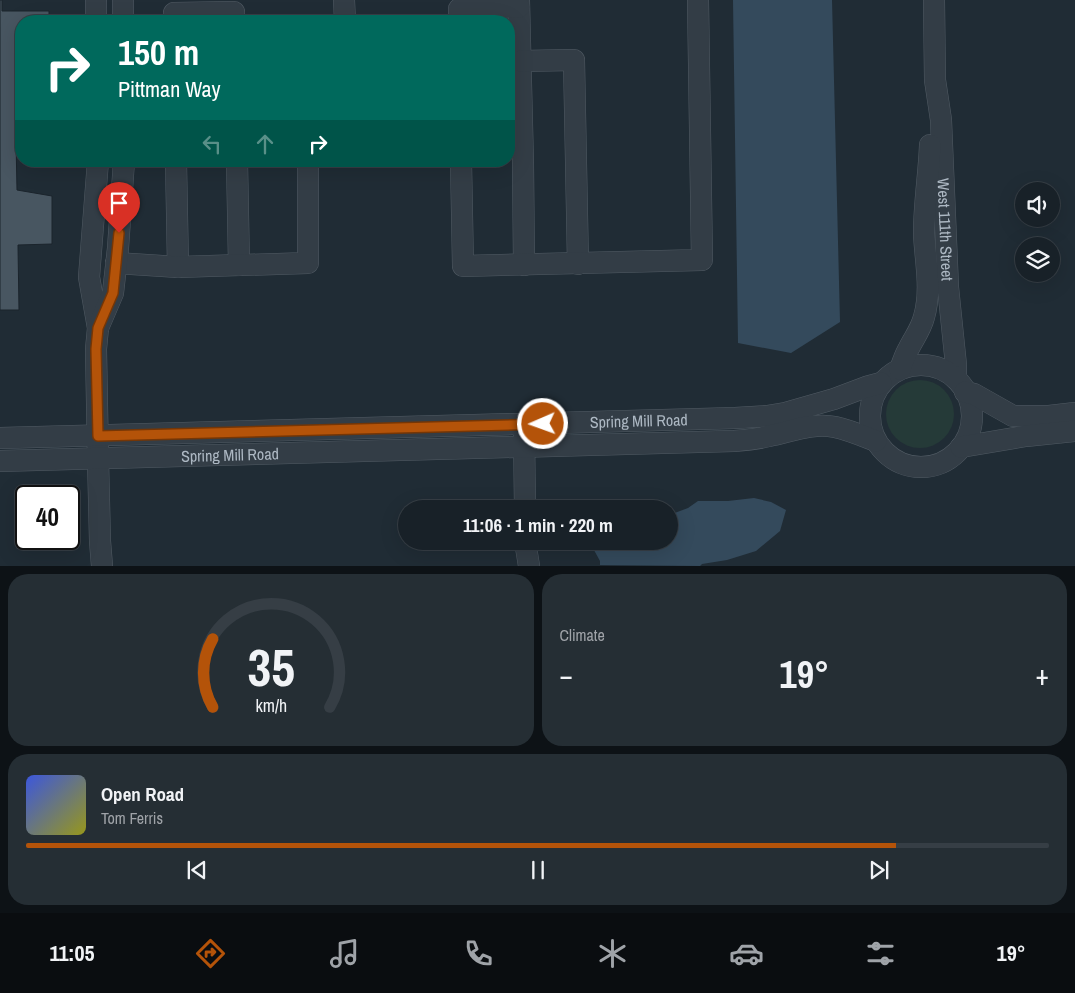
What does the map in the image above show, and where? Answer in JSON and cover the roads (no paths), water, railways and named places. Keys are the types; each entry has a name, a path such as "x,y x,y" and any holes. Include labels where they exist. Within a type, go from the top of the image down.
{"street":[{"path":"96,0 96,15"},
{"path":"123,0 123,15"},
{"path":"344,0 345,15"},
{"path":"461,167 463,266 702,260 698,0"},
{"name":"West 111th Street","path":"934,0 935,80 941,120 948,287 956,365 961,385"},
{"path":"459,15 459,9 519,4 524,163 524,265"},
{"path":"174,15 174,13 234,12 234,15"},
{"path":"521,61 574,60 578,264"},
{"name":"West 111th Street","path":"900,369 908,349 921,328 928,302 924,232 925,195 929,166 931,105 935,80"},
{"path":"98,167 89,277 98,328 96,349 102,566"},
{"path":"98,328 113,293 124,167"},
{"path":"176,167 178,267"},
{"path":"237,167 238,265"},
{"path":"116,263 178,267 308,263 308,167"},
{"path":"961,385 970,405 971,420 968,434 961,447 949,458 934,466 917,467 901,463 887,454 876,441 871,426 870,411 874,396 881,384 890,375 900,369 914,365 930,366 944,370 974,394 1013,416 1050,416 1075,413"},
{"name":"Spring Mill Road","path":"0,438 736,418 785,413 881,384"},
{"path":"524,425 525,500"},
{"name":"Spring Mill Road","path":"0,461 734,441 769,436 812,426 835,427 876,441"},
{"path":"961,447 1026,436 1075,431"},
{"path":"527,550 529,566"}],"water":[{"path":"733,0 832,0 840,322 791,353 738,343"},
{"path":"754,498 771,502 786,510 780,531 756,551 700,566 600,565 594,550 678,550 678,512 698,501 728,501"}]}
